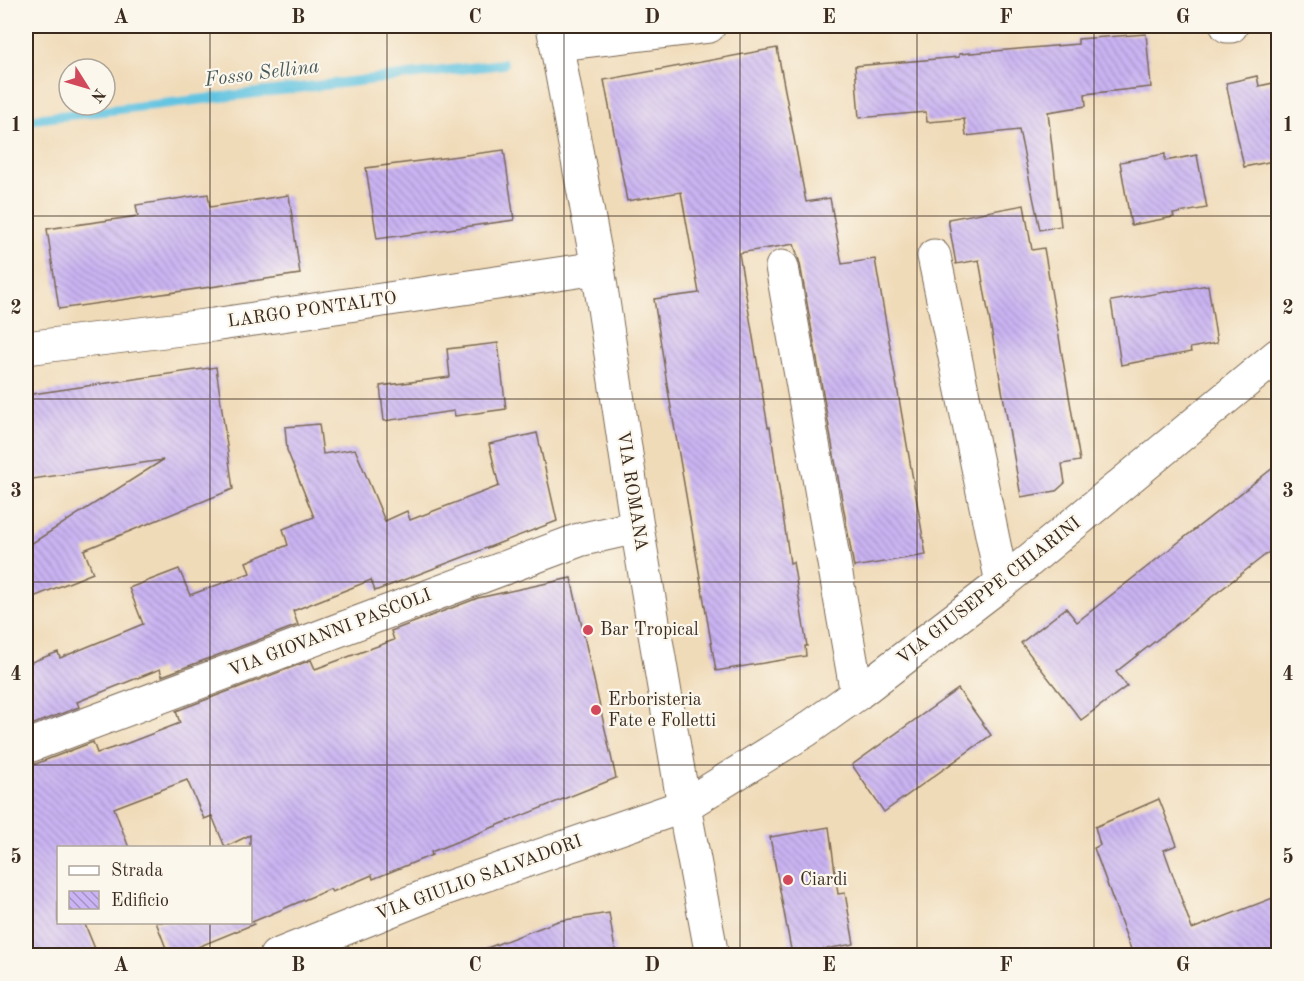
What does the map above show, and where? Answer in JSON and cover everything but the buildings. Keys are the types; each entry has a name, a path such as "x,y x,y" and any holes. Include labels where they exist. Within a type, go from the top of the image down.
{"street":[{"path":"555,35 709,26"},
{"name":"VIA ROMANA","path":"555,35 598,268 637,527 712,956"},
{"path":"934,256 1002,583"},
{"path":"782,267 857,694"},
{"name":"LARGO PONTALTO","path":"26,348 213,325 598,268"},
{"name":"VIA GIUSEPPE CHIARINI","path":"684,806 805,731 857,694 1002,583 1278,355"},
{"name":"VIA GIOVANNI PASCOLI","path":"26,747 579,540 637,527"},
{"name":"VIA GIULIO SALVADORI","path":"276,956 441,890 684,806"}],"waterway":[{"name":"Fosso Sellina","path":"26,120 503,64"}],"place":[{"name":"Bar Tropical","path":"588,630"},
{"name":"Erboristeria Fate e Folletti","path":"596,710"},
{"name":"Ciardi","path":"788,880"}]}
